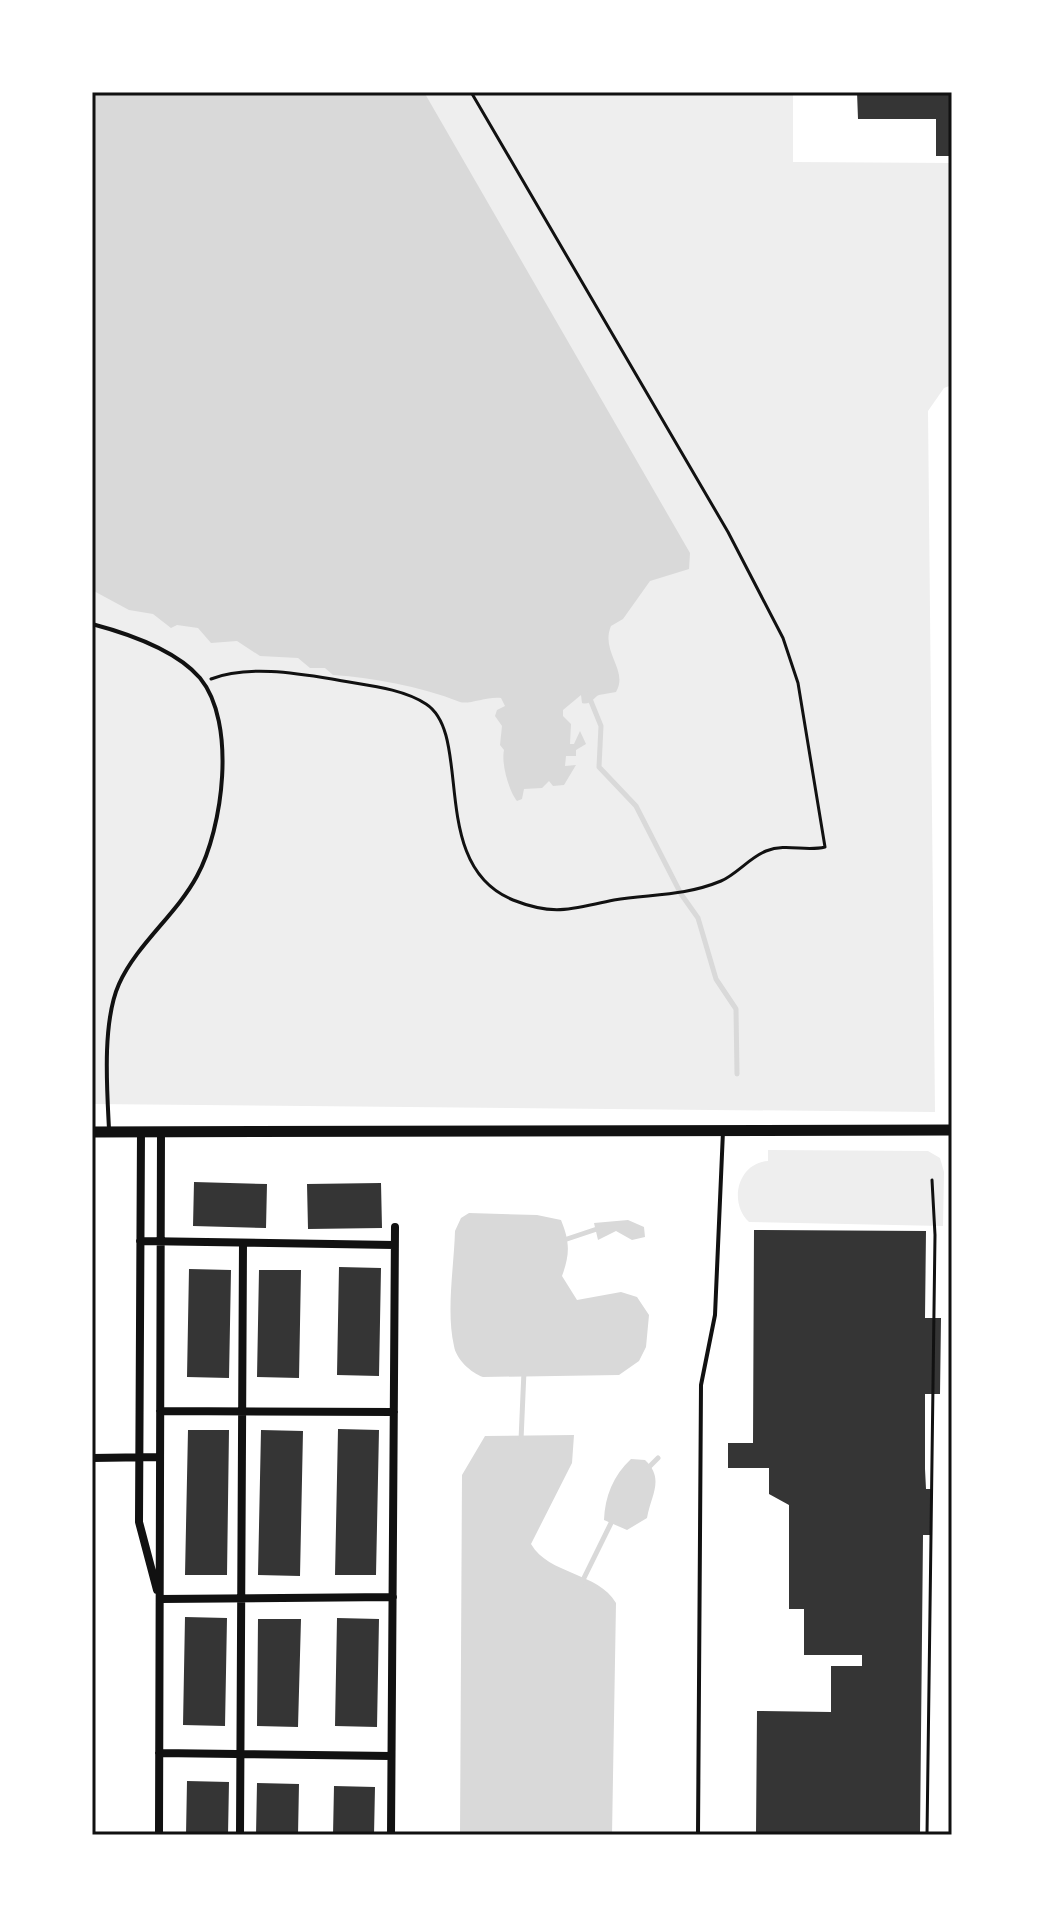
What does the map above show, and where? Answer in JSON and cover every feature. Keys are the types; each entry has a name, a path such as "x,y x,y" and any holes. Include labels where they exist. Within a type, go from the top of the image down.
{"main road":[{"path":"92,1132 952,1130"}],"street":[{"path":"141,1131 139,1522 160,1599"},
{"path":"159,1835 161,1132"},
{"path":"391,1835 395,1227"},
{"path":"140,1241 394,1245"},
{"path":"240,1835 243,1243"},
{"path":"160,1411 394,1412"},
{"path":"92,1458 159,1457"},
{"path":"160,1599 393,1597"},
{"path":"159,1753 391,1756"}],"lane":[{"path":"92,624 137,639 164,654 203,683 212,696 221,743 221,797 209,852 196,879 119,984 112,1009 107,1084 109,1132"},
{"path":"698,1835 701,1385 715,1315 723,1130"}],"path":[{"path":"203,683 220,676 260,673 312,676 387,690 426,704 440,718 449,746 454,808 475,866 487,882 511,899 549,910 582,910 614,900 693,892 726,879 765,851 784,846 806,851 825,847 798,683 783,638 728,532 637,372 471,92"},
{"path":"927,1835 932,1180"}],"shaded area":[{"path":"92,92 793,92 793,162 952,163 952,385 944,388 928,411 935,1112 92,1104"},
{"path":"92,92 424,92 690,553 689,569 650,581 623,619 611,626 609,644 619,676 616,692 599,695 585,704 581,695 563,710 563,716 571,724 570,744 574,744 580,731 586,744 576,750 576,756 566,756 565,766 576,765 564,785 553,786 549,781 542,788 524,789 522,799 517,801 506,777 504,750 500,745 502,726 495,716 497,710 505,706 501,698 460,702 397,684 333,675 325,668 310,668 298,658 260,656 237,641 211,643 198,628 177,625 171,628 153,614 129,610 92,590"},
{"path":"768,1150 928,1151 940,1158 944,1172 943,1226 749,1222 739,1204 739,1185 749,1169 768,1161"},
{"path":"469,1213 537,1215 561,1220 568,1248 562,1276 577,1300 621,1292 637,1297 649,1315 646,1347 639,1361 619,1375 483,1377 469,1369 455,1351 451,1304 455,1231 461,1218"},
{"path":"628,1220 644,1227 645,1237 632,1240 616,1231 598,1240 594,1223"},
{"path":"574,1435 572,1463 531,1544 549,1562 598,1585 616,1603 612,1835 460,1835 462,1475 485,1436"},
{"path":"631,1459 645,1460 651,1467 655,1488 647,1518 627,1530 604,1520 611,1487"}],"building":[{"path":"857,92 952,92 952,156 936,156 936,119 858,119"},
{"path":"194,1182 267,1184 266,1228 193,1226"},
{"path":"381,1183 382,1228 308,1229 307,1184"},
{"path":"754,1230 926,1231 925,1318 941,1318 940,1394 925,1394 925,1469 926,1489 931,1489 931,1535 923,1535 920,1835 756,1835 757,1711 831,1712 831,1666 862,1666 862,1655 804,1655 804,1609 789,1609 789,1505 769,1494 769,1468 728,1468 728,1443 753,1443"},
{"path":"339,1267 381,1268 379,1376 337,1375"},
{"path":"189,1269 231,1270 229,1378 187,1377"},
{"path":"259,1270 301,1270 299,1378 257,1377"},
{"path":"338,1429 379,1430 376,1575 335,1575"},
{"path":"188,1430 229,1430 227,1575 185,1575"},
{"path":"261,1430 303,1431 300,1576 258,1575"},
{"path":"185,1617 227,1618 225,1726 183,1725"},
{"path":"337,1618 379,1619 377,1727 335,1726"},
{"path":"258,1619 301,1619 298,1727 257,1726"},
{"path":"187,1781 229,1782 228,1835 186,1835"},
{"path":"257,1783 299,1784 298,1835 256,1835"},
{"path":"334,1786 375,1787 374,1835 333,1835"}],"waterway":[{"path":"588,694 601,726 599,767 636,806 681,894 698,918 716,979 736,1009 737,1074"},
{"path":"564,1240 600,1228"},
{"path":"521,1440 524,1371"},
{"path":"648,1468 658,1458"},
{"path":"582,1582 613,1519"}]}
